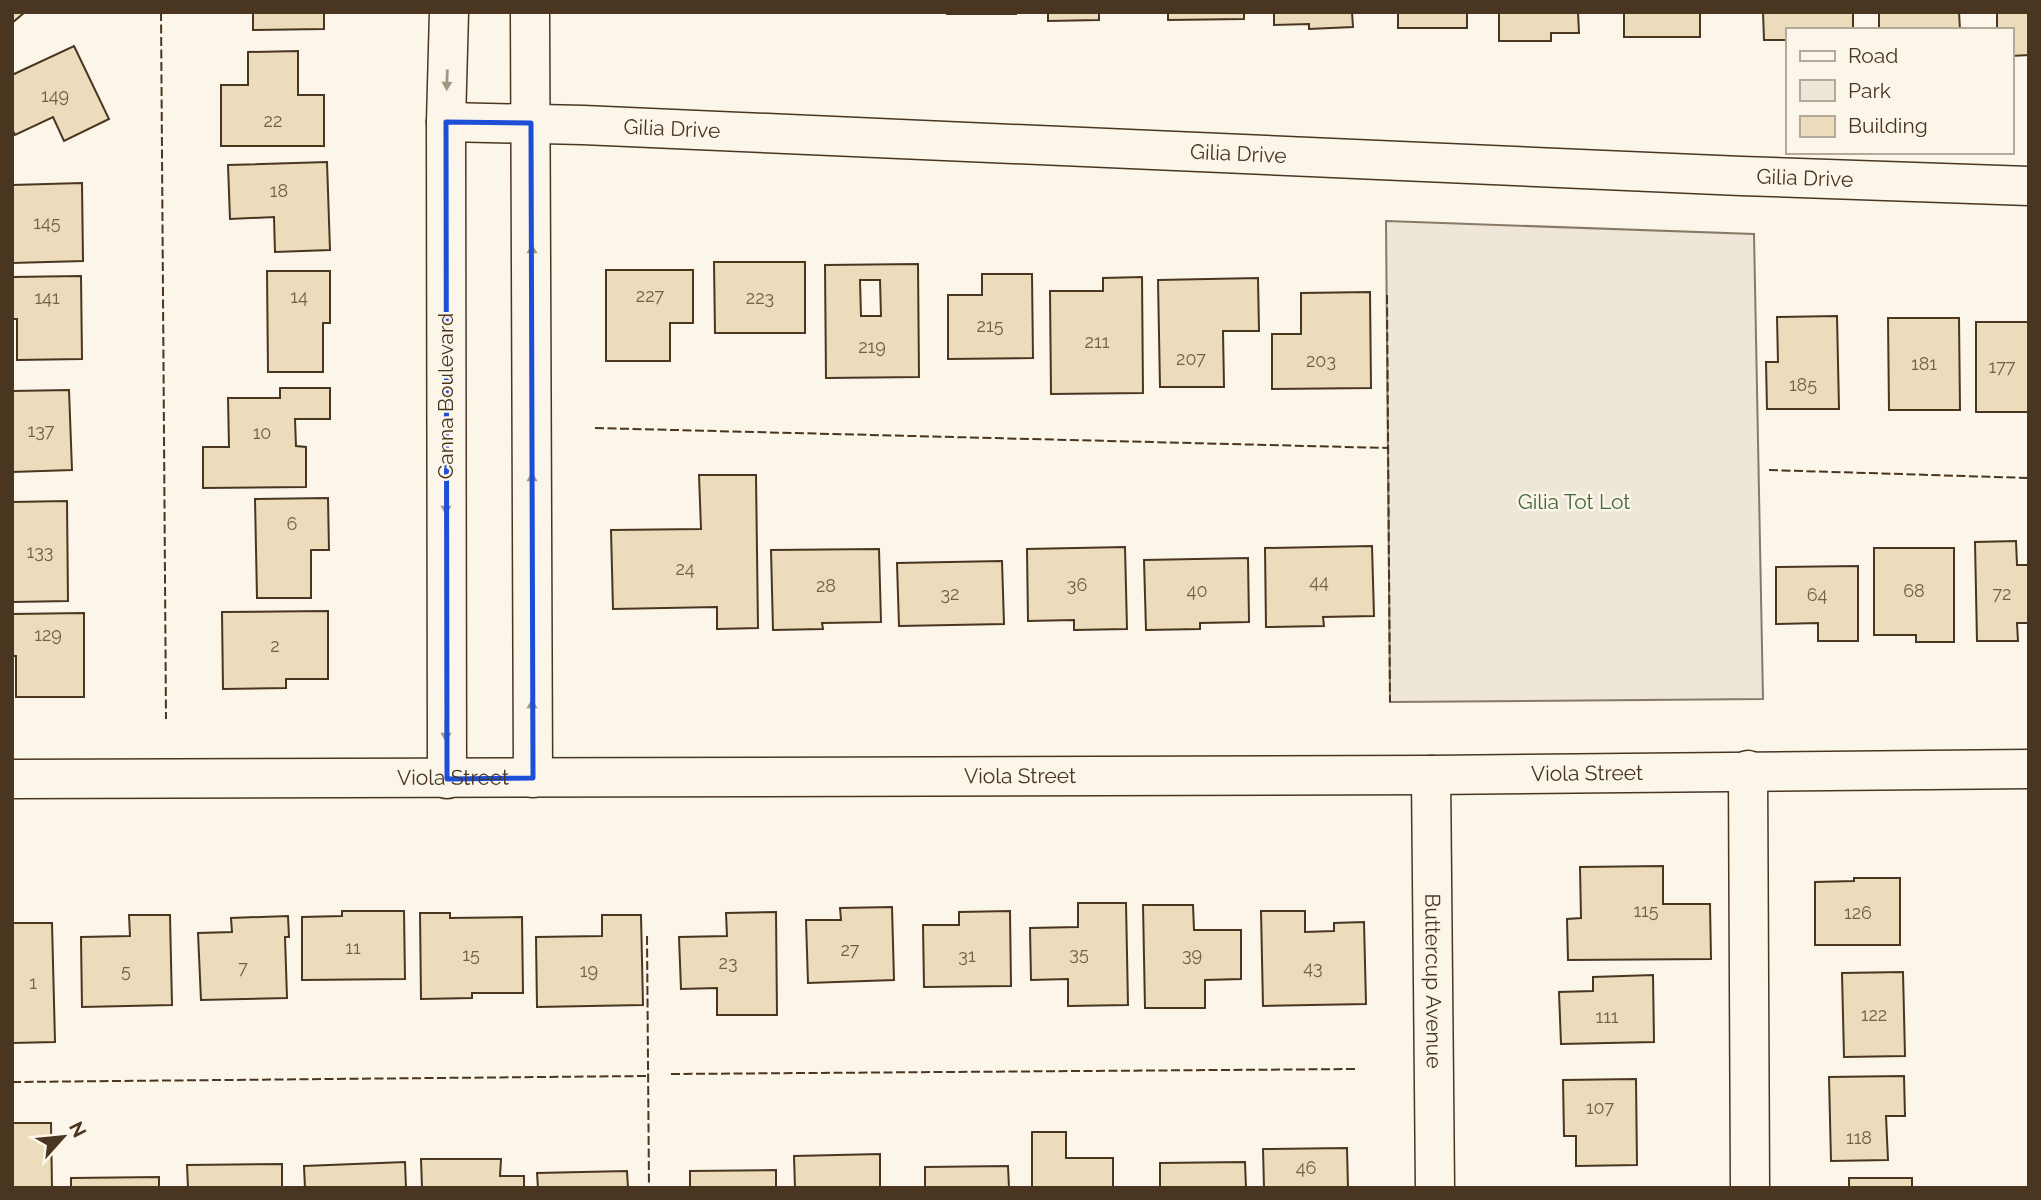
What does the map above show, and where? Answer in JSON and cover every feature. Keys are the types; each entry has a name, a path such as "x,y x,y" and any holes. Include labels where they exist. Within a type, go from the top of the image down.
{"street":[{"name":"Canna Boulevard","path":"447,779 446,122 449,12"},
{"path":"530,12 533,778"},
{"name":"Gilia Drive","path":"446,122 531,123 1727,176 2029,186"},
{"name":"Viola Street","path":"12,779 1431,775 2029,769"},
{"path":"1748,770 1750,1188"},
{"name":"Buttercup Avenue","path":"1431,775 1435,1188"}],"highlighted area":[{"path":"446,122 531,123 533,778 447,779"}],"green space":[{"name":"Gilia Tot Lot","path":"1386,221 1754,234 1763,699 1390,702"}],"building":[{"path":"12,12 25,12 12,23"},
{"path":"253,12 324,12 324,29 253,30"},
{"path":"1016,12 1016,14 947,14"},
{"path":"1048,12 1099,12 1099,20 1048,21"},
{"path":"1168,12 1244,12 1244,19 1168,20"},
{"path":"1274,12 1352,12 1353,27 1309,29 1309,24 1274,25"},
{"path":"1398,12 1467,12 1467,28 1398,28"},
{"path":"1499,12 1578,12 1579,33 1551,33 1551,41 1499,41"},
{"path":"1624,12 1700,12 1700,37 1624,37"},
{"path":"1763,12 1853,12 1853,28 1786,28 1786,40 1764,40"},
{"path":"1879,12 1959,12 1960,28 1879,28"},
{"path":"2029,12 2029,55 2013,56 2013,28 1997,28 1997,13"},
{"path":"74,46 109,119 64,141 53,117 15,135 12,129 12,75"},
{"path":"298,51 298,95 324,95 324,146 221,146 221,85 248,85 248,52"},
{"path":"327,162 330,250 275,252 274,217 230,219 228,165"},
{"path":"82,183 83,261 12,263 12,185"},
{"path":"714,262 805,262 805,333 715,333"},
{"path":"918,264 919,377 826,378 825,265","holes":["860,280 880,280 881,316 861,316"]},
{"path":"606,270 693,270 693,323 670,323 670,361 606,361"},
{"path":"267,271 330,271 330,323 323,323 323,372 268,372"},
{"path":"982,274 1032,274 1033,358 948,359 948,295 982,295"},
{"path":"81,276 82,359 17,360 17,319 12,319 12,277"},
{"path":"1142,277 1143,393 1051,394 1050,291 1103,291 1103,278"},
{"path":"1258,278 1259,331 1223,331 1224,387 1160,387 1158,280"},
{"path":"1370,292 1371,388 1272,389 1272,334 1301,334 1301,293"},
{"path":"1837,316 1839,409 1767,409 1766,362 1778,362 1777,317"},
{"path":"1888,318 1959,318 1960,410 1889,410"},
{"path":"1976,322 2029,322 2029,412 1976,412"},
{"path":"280,388 330,388 330,419 295,419 296,446 306,447 306,487 203,488 203,447 229,447 228,398 280,398"},
{"path":"69,390 72,470 12,472 12,391"},
{"path":"699,475 756,475 758,628 717,629 717,607 613,609 611,530 701,529"},
{"path":"328,498 329,550 311,550 311,598 257,598 255,499"},
{"path":"67,501 68,601 12,602 12,502"},
{"path":"2016,541 2017,565 2029,565 2029,623 2017,623 2018,641 1977,641 1975,542"},
{"path":"1372,546 1374,616 1323,617 1324,626 1266,627 1265,548"},
{"path":"1125,547 1127,629 1074,630 1074,620 1028,621 1027,549"},
{"path":"1874,548 1954,548 1954,642 1916,642 1916,635 1874,635"},
{"path":"879,549 881,622 822,623 823,629 773,630 771,550"},
{"path":"1248,558 1249,622 1200,623 1200,629 1146,630 1144,560"},
{"path":"1002,561 1004,624 899,626 897,563"},
{"path":"1858,566 1858,641 1818,641 1818,623 1776,624 1776,567"},
{"path":"328,611 328,679 286,679 286,688 223,689 222,612"},
{"path":"84,613 84,697 16,697 12,614"},
{"path":"1663,866 1663,904 1710,904 1711,959 1568,960 1567,919 1581,918 1580,867"},
{"path":"1854,878 1900,878 1900,945 1815,945 1815,882 1854,881"},
{"path":"1078,903 1126,903 1128,1005 1068,1006 1068,979 1031,980 1030,928 1078,927"},
{"path":"1143,905 1193,905 1194,930 1241,930 1241,979 1205,980 1205,1008 1145,1008"},
{"path":"892,907 894,980 808,983 806,920 841,920 840,908"},
{"path":"342,911 404,911 405,979 302,980 302,917 342,916"},
{"path":"1010,911 1011,986 924,987 923,925 959,925 959,912"},
{"path":"1261,911 1305,911 1305,932 1334,931 1334,923 1364,922 1366,1004 1263,1006"},
{"path":"776,912 777,1015 717,1015 717,988 681,989 679,937 727,936 726,913"},
{"path":"420,913 450,913 450,918 522,917 523,993 472,993 472,998 421,999"},
{"path":"129,915 170,915 172,1005 82,1007 81,937 130,936"},
{"path":"602,915 641,915 643,1005 537,1007 536,937 602,936"},
{"path":"288,916 289,937 285,937 287,998 201,1000 198,933 232,932 231,918"},
{"path":"12,923 52,923 55,1042 12,1043"},
{"path":"1903,972 1905,1056 1844,1057 1842,973"},
{"path":"1653,975 1654,1042 1561,1044 1559,992 1593,991 1593,977"},
{"path":"1904,1076 1905,1116 1886,1116 1888,1160 1831,1161 1829,1077"},
{"path":"1636,1079 1637,1165 1576,1166 1576,1136 1564,1136 1563,1080"},
{"path":"12,1123 51,1123 52,1188 12,1188"},
{"path":"1032,1132 1066,1132 1066,1158 1113,1158 1113,1188 1032,1188"},
{"path":"1347,1148 1348,1188 1264,1188 1263,1149"},
{"path":"880,1154 880,1188 795,1188 794,1156"},
{"path":"421,1159 501,1159 500,1176 524,1176 524,1188 422,1188"},
{"path":"405,1162 406,1188 305,1188 304,1166"},
{"path":"1245,1162 1246,1188 1160,1188 1160,1163"},
{"path":"282,1164 282,1188 188,1188 187,1165"},
{"path":"1008,1166 1009,1188 925,1188 925,1167"},
{"path":"776,1170 776,1188 690,1188 690,1171"},
{"path":"627,1171 628,1188 538,1188 537,1173"},
{"path":"159,1177 159,1188 71,1188 71,1178"},
{"path":"1849,1178 1912,1178 1912,1188 1849,1188"}],"fence":[{"path":"161,12 166,719"},
{"path":"1387,295 1390,702"},
{"path":"595,428 1388,448"},
{"path":"1769,470 2029,478"},
{"path":"647,936 649,1188"},
{"path":"671,1074 1358,1069"},
{"path":"12,1082 648,1076"}]}
